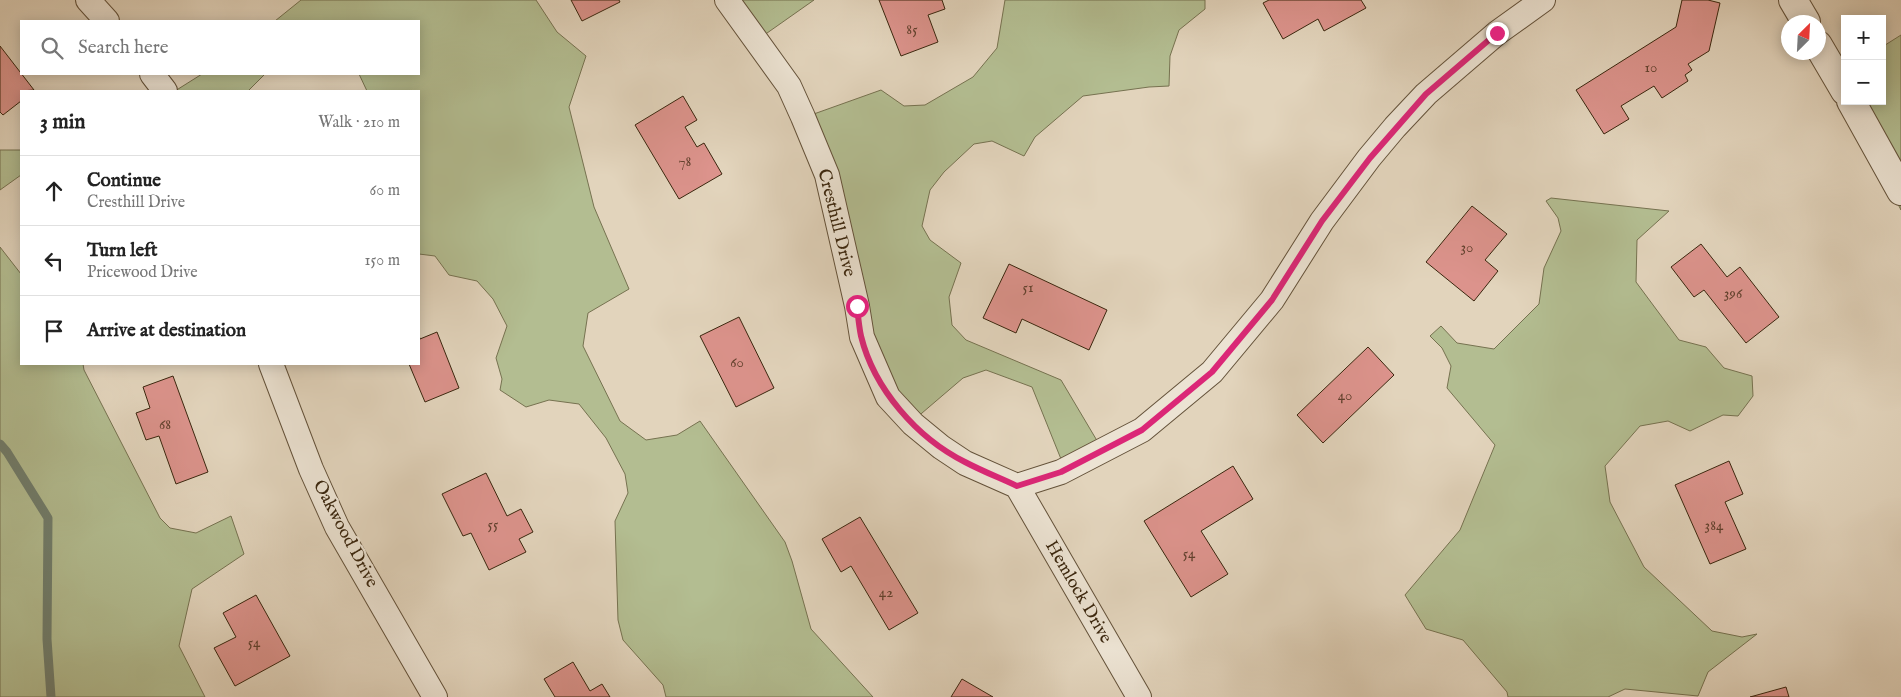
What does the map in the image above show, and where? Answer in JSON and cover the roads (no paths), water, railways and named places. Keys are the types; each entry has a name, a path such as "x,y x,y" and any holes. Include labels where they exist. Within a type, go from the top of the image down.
{"street":[{"path":"88,0 106,20"},
{"name":"Cresthill Drive","path":"727,0 788,86 827,175 862,337 888,397 913,424 941,448 965,463 1017,486"},
{"path":"1017,486 1061,472 1142,430 1212,372 1272,300 1322,221 1395,127 1426,94 1497,33 1544,0"},
{"path":"1793,0 1802,15"},
{"path":"1826,59 1841,84"},
{"path":"153,75 163,90"},
{"path":"1852,105 1901,191"},
{"name":"Oakwood Drive","path":"271,365 311,469 337,526 435,697"},
{"name":"Hemlock Drive","path":"1017,486 1139,697"}],"waterway":[{"path":"0,444 7,452 48,518 47,639 51,697"}]}
